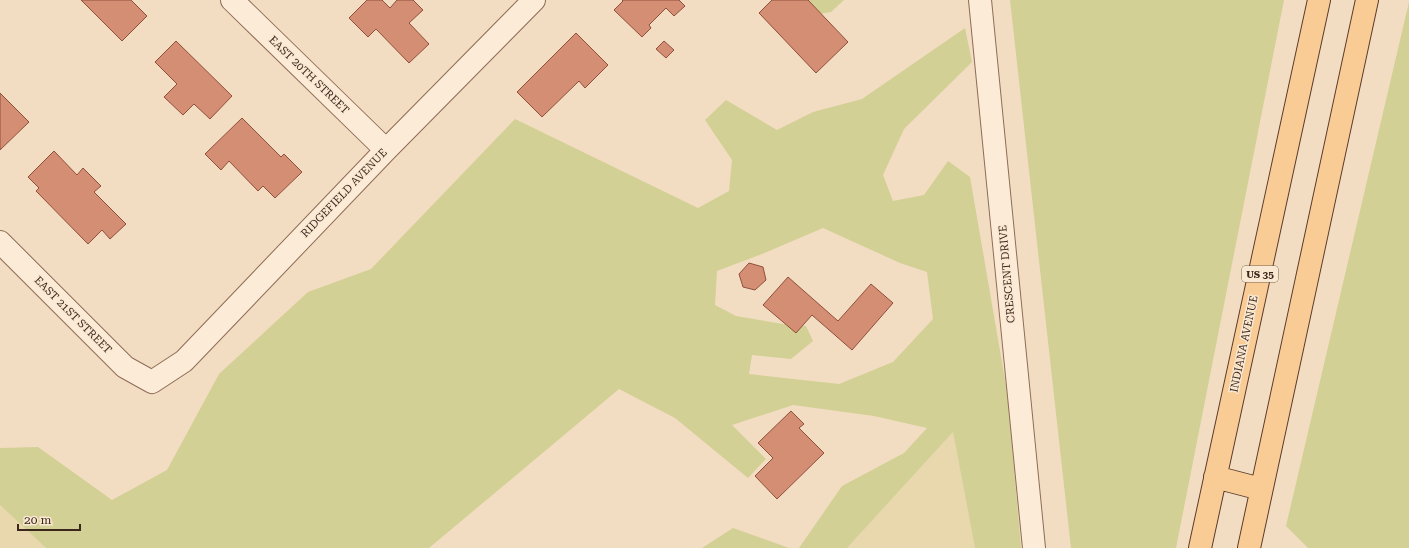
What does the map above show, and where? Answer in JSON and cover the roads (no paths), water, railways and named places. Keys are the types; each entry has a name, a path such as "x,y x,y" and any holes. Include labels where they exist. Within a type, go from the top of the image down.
{"main road":[{"name":"INDIANA AVENUE","path":"1200,548 1319,0"},
{"path":"1248,548 1367,0"},
{"path":"1215,477 1261,489"}],"street":[{"name":"EAST 20TH STREET","path":"232,0 386,150"},
{"name":"RIDGEFIELD AVENUE","path":"152,382 184,362 386,150 534,0"},
{"name":"CRESCENT DRIVE","path":"980,0 988,62 1034,548"},
{"name":"EAST 21ST STREET","path":"0,242 125,366 152,382"}]}
